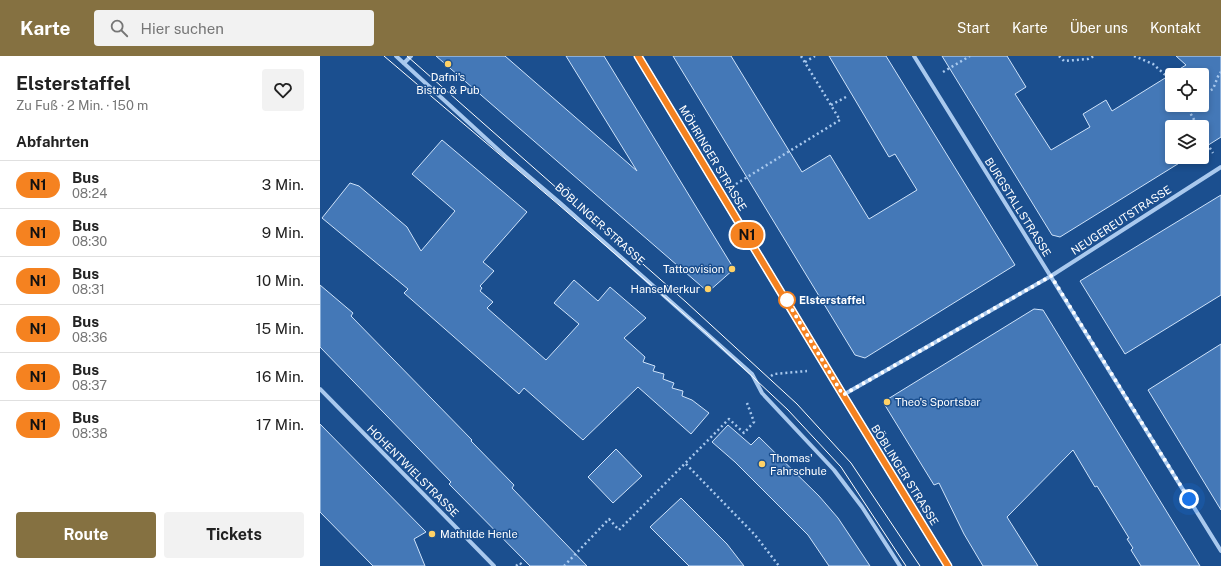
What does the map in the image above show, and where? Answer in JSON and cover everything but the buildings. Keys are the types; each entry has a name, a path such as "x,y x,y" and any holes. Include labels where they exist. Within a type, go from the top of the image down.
{"street":[{"name":"BÖBLINGER STRASSE","path":"396,56 505,156 559,202 752,374 762,393 834,470 862,507 900,566"},
{"path":"404,63 411,56"},
{"name":"MÖHRINGER STRASSE","path":"638,56 843,395"},
{"name":"BURGSTALLSTRASSE","path":"914,56 1221,552"},
{"name":"NEUGEREUTSTRASSE","path":"843,395 1051,276 1221,167"},
{"name":"HOHENTWIELSTRASSE","path":"320,389 494,566"},
{"name":"BÖBLINGER STRASSE","path":"843,395 948,566"}],"path":[{"path":"721,193 840,120 801,56"},
{"path":"805,62 816,56"},
{"path":"929,81 970,56"},
{"path":"1059,56 1064,61 1073,61 1088,59 1094,56"},
{"path":"1134,56 1153,64 1165,75"},
{"path":"1209,91 1213,89 1218,74 1221,72"},
{"path":"831,105 846,98"},
{"path":"1209,146 1221,167"},
{"path":"564,566 609,519 619,530 729,419 744,433 754,422"},
{"path":"686,464 755,535 779,566"},
{"path":"516,566 520,562 523,566"}],"tram line":[{"path":"384,56 559,205 707,334 788,410 841,467 906,566"},
{"path":"407,56 686,302 797,404 851,463 920,566"}],"bus line":[{"name":"N1","path":"638,56 948,566"}],"place":[{"name":"Dafni's Bistro & Pub","path":"448,64"},
{"name":"Tattoovision","path":"732,269"},
{"name":"HanseMerkur","path":"708,289"},
{"name":"Elsterstaffel","path":"787,300"},
{"name":"Theo's Sportsbar","path":"887,402"},
{"name":"Thomas' Fahrschule","path":"762,464"},
{"name":"Mathilde Henle","path":"432,534"}],"route":[{"path":"787,300 784,296 843,395 1051,276 1189,499"}]}
